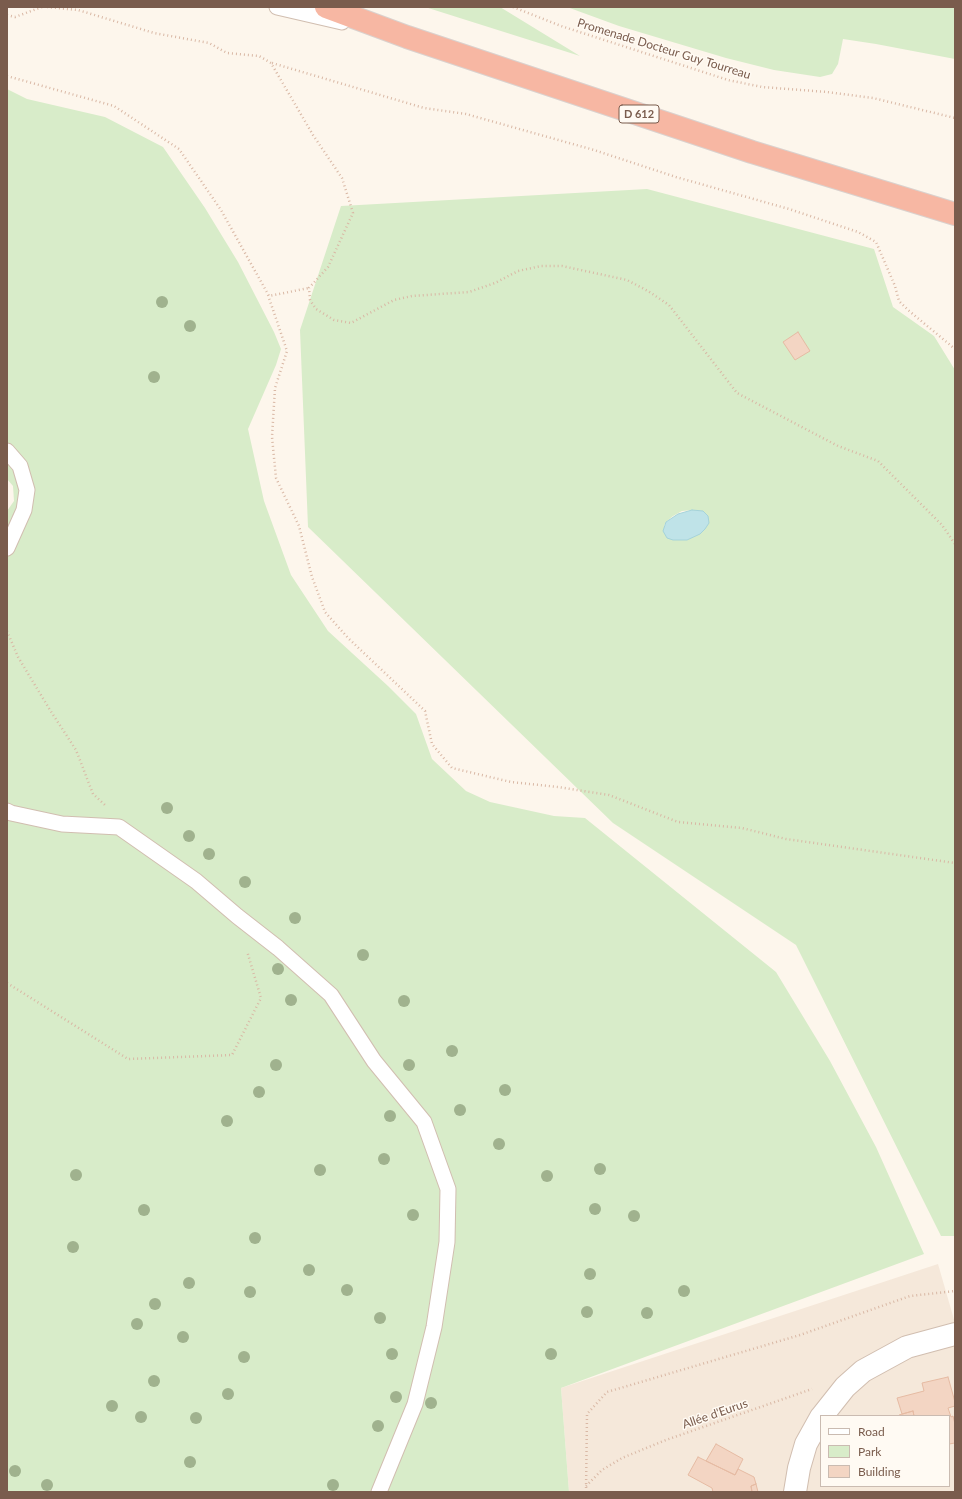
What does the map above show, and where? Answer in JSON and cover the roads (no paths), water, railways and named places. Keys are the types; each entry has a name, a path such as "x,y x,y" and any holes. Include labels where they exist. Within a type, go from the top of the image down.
{"highway":[{"name":"D 612","path":"326,7 407,37 752,152 955,214"}],"street":[{"path":"824,1415 845,1387 863,1371 907,1347 955,1334"},
{"path":"795,1492 799,1468 806,1444 820,1420"}],"lane":[{"path":"277,7 407,37"},
{"path":"7,451 20,466 27,490 24,510 7,548"},
{"path":"7,811 62,824 119,827 196,881 278,948 331,995 374,1061 424,1122 448,1189 446,1242 434,1327 414,1404 379,1492"}],"water":[{"path":"692,510 703,511 708,516 709,523 705,529 700,534 687,540 673,540 667,538 663,531 666,522 678,514"}]}
